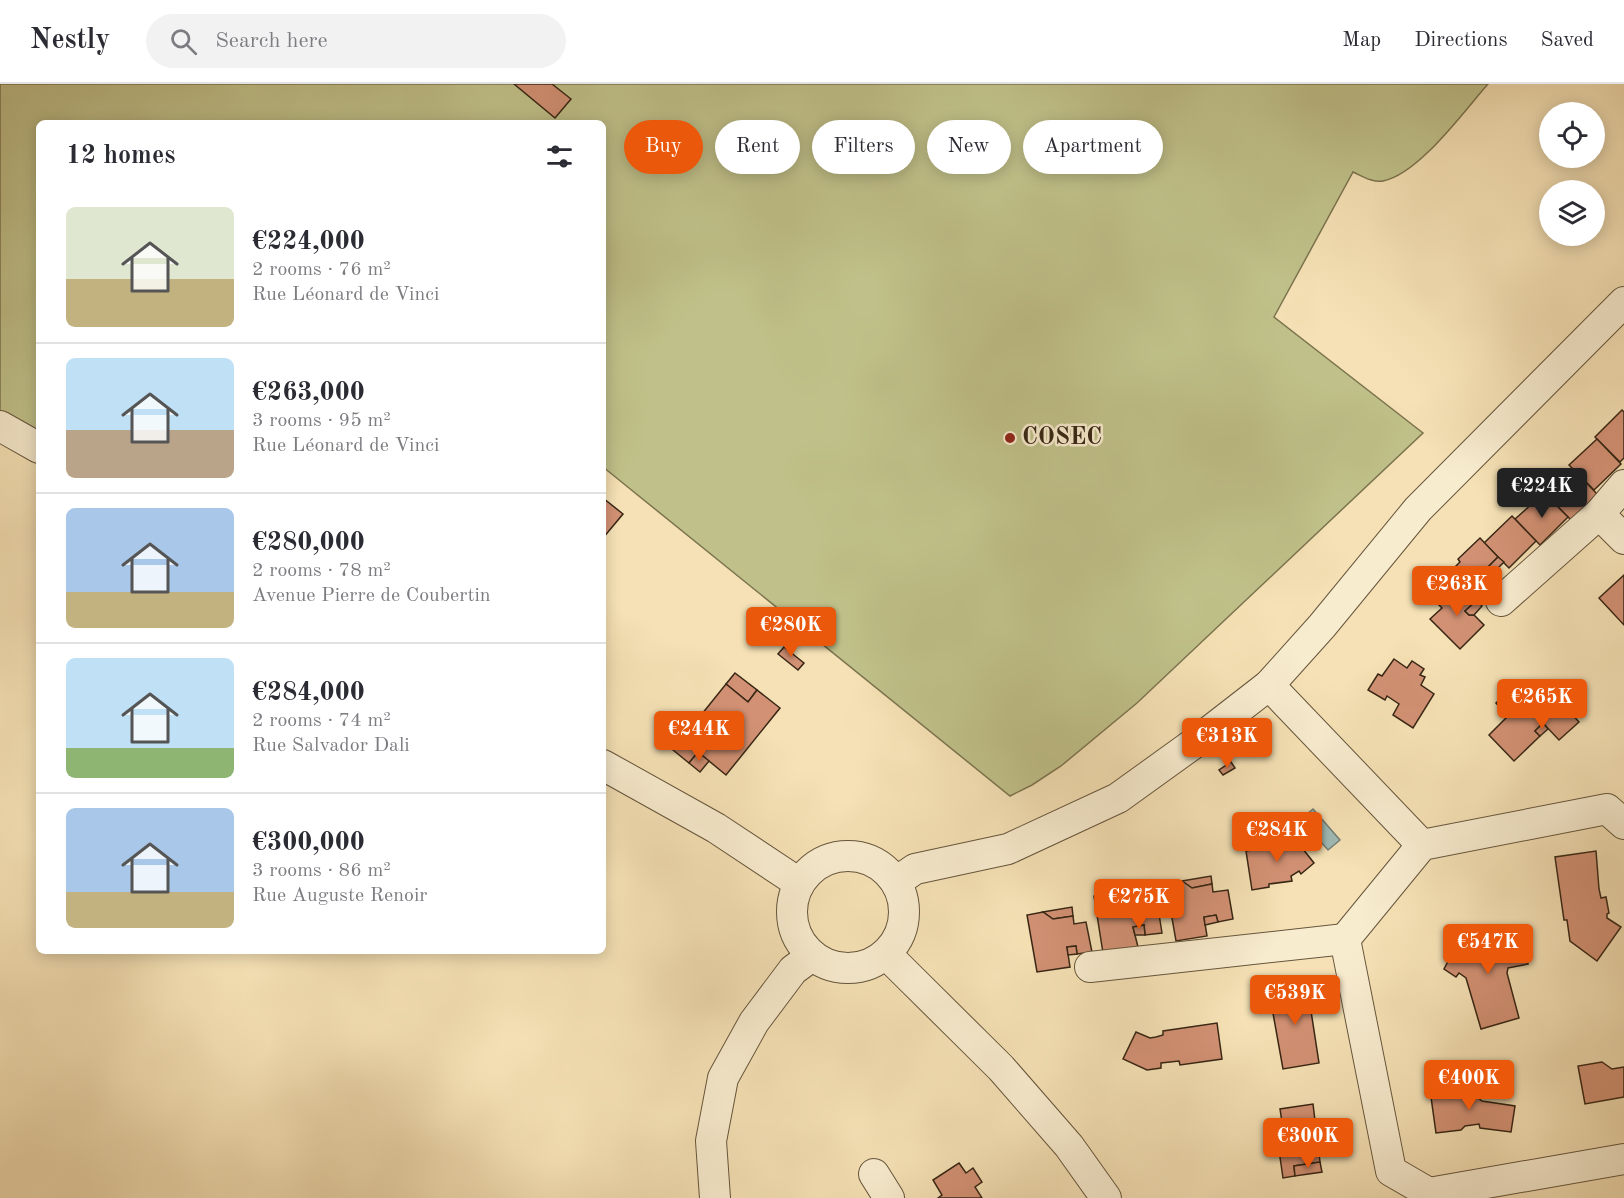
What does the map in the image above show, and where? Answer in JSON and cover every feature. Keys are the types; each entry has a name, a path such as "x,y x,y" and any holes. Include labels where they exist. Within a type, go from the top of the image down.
{"street":[{"path":"896,882 915,869 1008,849 1118,798 1269,685 1322,626 1418,509 1624,302"},
{"path":"0,426 36,446"},
{"path":"1501,601 1599,514 1624,485"},
{"path":"1599,514 1624,539"},
{"path":"1269,685 1422,845"},
{"path":"606,767 716,828 799,883"},
{"path":"1090,967 1345,939 1422,845 1607,809 1624,824"},
{"path":"847,855 866,859 883,868 896,882 903,900 903,920 898,938 886,954 869,964 850,969 830,966 812,956 799,941 792,922 792,902 799,883 812,869 828,859 847,855"},
{"path":"1345,939 1392,1184 1429,1193 1624,1159"},
{"path":"886,954 1001,1068 1069,1146 1106,1198"},
{"path":"715,1198 711,1141 723,1078 754,1022 793,970 812,956"}],"green space":[{"name":"COSEC","path":"0,84 1488,84 1454,125 1411,167 1383,181 1368,179 1353,172 1274,317 1423,433 1137,703 1061,766 1010,796 606,469 606,120 36,120 36,430 0,412"}],"water":[{"path":"1313,809 1340,840 1328,850 1301,819"}],"building":[{"path":"514,84 552,84 571,99 555,118"},
{"path":"1622,410 1624,412 1624,458 1620,462 1595,437"},
{"path":"1597,439 1621,464 1594,490 1569,465"},
{"path":"1574,470 1598,495 1573,522 1547,496"},
{"path":"1544,493 1568,517 1540,545 1515,519"},
{"path":"606,500 623,514 606,534"},
{"path":"1512,516 1536,541 1509,568 1484,543"},
{"path":"1480,538 1498,557 1487,568 1495,571 1503,581 1479,603 1449,573 1460,562 1458,559"},
{"path":"1498,557 1504,562 1495,571 1490,571 1487,568"},
{"path":"1624,575 1624,625 1599,598"},
{"path":"1459,583 1477,600 1465,611 1469,615 1474,615 1484,625 1460,649 1430,619 1442,608 1438,604"},
{"path":"1477,600 1482,606 1474,615 1469,615 1465,611"},
{"path":"784,647 804,663 798,670 778,654"},
{"path":"1394,659 1407,668 1412,661 1424,669 1420,675 1425,677 1421,685 1434,694 1413,728 1393,715 1399,704 1387,696 1385,700 1368,690 1378,674 1382,676"},
{"path":"735,673 757,690 748,702 726,684"},
{"path":"726,684 748,702 757,690 780,708 726,775 698,752 689,763 673,750"},
{"path":"1516,684 1534,703 1549,689 1579,722 1559,740 1543,723 1535,731 1540,736 1514,761 1489,735 1508,716 1496,703"},
{"path":"1543,723 1548,729 1540,736 1535,731"},
{"path":"698,752 709,761 700,772 689,763"},
{"path":"1231,762 1235,768 1223,775 1219,770"},
{"path":"1291,834 1314,863 1301,874 1299,871 1291,876 1292,881 1269,884 1269,887 1252,890 1246,851 1277,845"},
{"path":"1596,851 1599,889 1601,898 1606,897 1609,913 1607,918 1621,927 1597,961 1570,941 1567,920 1564,920 1555,857"},
{"path":"1211,876 1212,884 1192,888 1182,881"},
{"path":"1182,881 1192,888 1212,884 1213,892 1228,890 1233,919 1218,922 1216,915 1204,917 1207,936 1176,941 1166,884"},
{"path":"1154,883 1162,933 1145,935 1144,925 1133,927 1138,947 1103,953 1094,896 1111,893 1120,900 1141,896 1139,885"},
{"path":"1140,888 1141,896 1120,900 1111,893"},
{"path":"1072,907 1073,916 1053,919 1043,912"},
{"path":"1043,912 1053,919 1073,916 1074,924 1086,922 1092,952 1077,954 1076,946 1067,947 1070,967 1037,972 1027,915"},
{"path":"1216,915 1218,922 1205,925 1204,917"},
{"path":"1144,925 1145,935 1135,935 1133,927"},
{"path":"1520,932 1523,943 1513,946 1510,935"},
{"path":"1482,934 1490,940 1510,935 1513,946 1523,943 1528,964 1508,968 1507,973 1519,1018 1481,1029 1466,978 1459,973 1456,977 1444,969 1456,941 1463,935"},
{"path":"1076,946 1077,954 1068,955 1067,947"},
{"path":"1310,985 1313,1010 1311,1011 1319,1063 1283,1069 1269,991"},
{"path":"1217,1023 1222,1059 1180,1065 1179,1061 1161,1063 1161,1068 1147,1070 1123,1059 1136,1032 1150,1038 1163,1035 1163,1031"},
{"path":"1602,1062 1612,1069 1624,1067 1624,1097 1585,1104 1578,1066"},
{"path":"1454,1078 1482,1101 1515,1106 1511,1132 1480,1128 1479,1124 1465,1126 1461,1130 1436,1133 1431,1097 1442,1095"},
{"path":"1313,1104 1320,1162 1294,1166 1295,1176 1283,1178 1276,1130 1283,1129 1280,1109"},
{"path":"1320,1162 1322,1172 1295,1176 1294,1166"},
{"path":"959,1163 966,1173 973,1168 982,1182 975,1187 982,1198 938,1198 942,1195 933,1180"}],"place":[{"name":"COSEC","path":"1010,438"}]}
